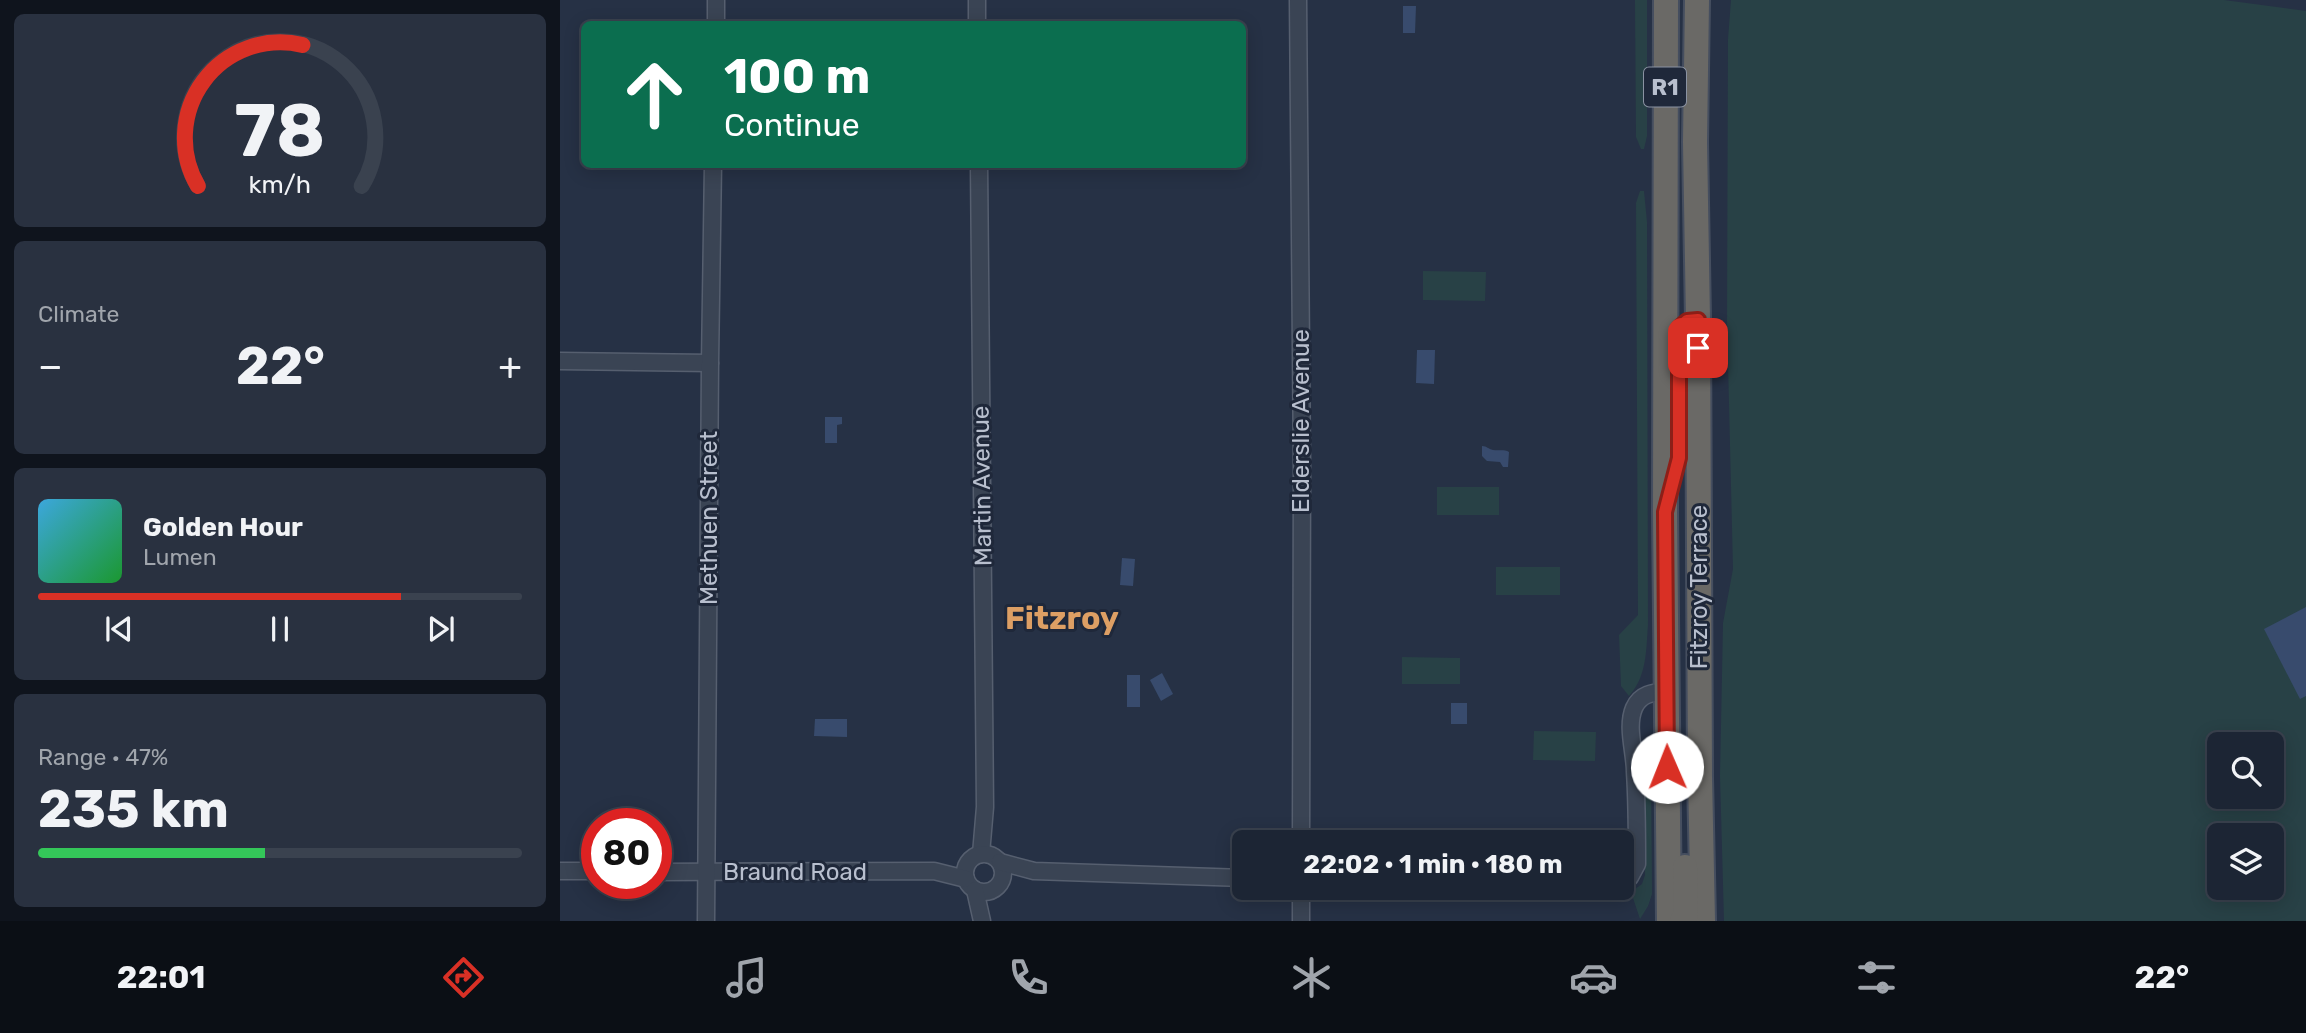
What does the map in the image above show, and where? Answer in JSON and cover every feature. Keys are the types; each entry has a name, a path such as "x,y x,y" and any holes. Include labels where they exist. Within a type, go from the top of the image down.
{"highway":[{"name":"Fitzroy Terrace","path":"1666,0 1665,512 1669,921"},
{"name":"Fitzroy Terrace","path":"1697,0 1695,142 1699,777 1703,921"},
{"path":"1664,173 1695,142"},
{"path":"1665,512 1679,458 1679,328 1687,321 1698,320"},
{"path":"1666,692 1675,687 1682,675 1682,613 1699,567"},
{"path":"1682,921 1686,915 1685,838 1699,777"}],"street":[{"path":"716,0 716,21"},
{"path":"977,0 977,21"},
{"name":"Elderslie Avenue","path":"1298,0 1302,469 1301,830"},
{"name":"Methuen Street","path":"706,921 713,168"},
{"name":"Martin Avenue","path":"979,168 986,858"},
{"path":"560,361 710,363"},
{"path":"1634,870 1637,864 1631,724 1634,708 1639,700 1652,692 1666,692"},
{"path":"986,858 1004,872 997,887 989,921"},
{"path":"982,921 965,872 986,858 1034,871 1232,878"},
{"name":"Braund Road","path":"672,872 934,871 986,858"},
{"path":"560,871 581,871"},
{"name":"Braund Road","path":"934,871 970,884"},
{"path":"970,884 981,892 1034,871"},
{"path":"1301,900 1301,921"}],"green space":[{"path":"1635,0 1647,0 1647,136 1644,149 1641,149 1636,137"},
{"path":"1731,0 2224,0 2306,11 2306,921 1724,921 1720,776 1723,623 1733,569 1727,321 1728,39"},
{"path":"1640,191 1644,191 1647,222 1648,625 1642,672 1629,696 1621,686 1619,635 1638,615 1636,203"},
{"path":"1423,271 1486,272 1485,301 1423,300"},
{"path":"1437,487 1499,487 1499,515 1437,515"},
{"path":"1496,567 1560,567 1560,595 1496,595"},
{"path":"1402,657 1460,658 1460,684 1402,684"},
{"path":"1534,731 1596,732 1595,761 1533,760"},
{"path":"1651,771 1652,894 1640,919 1634,900 1634,890 1642,884 1645,875 1643,772"}],"water":[{"path":"1403,6 1416,6 1415,33 1403,33"},
{"path":"1417,350 1435,350 1434,384 1416,383"},
{"path":"825,417 842,417 842,424 837,425 837,443 825,443"},
{"path":"1482,446 1509,452 1508,467 1503,467 1500,462 1487,461 1482,456"},
{"path":"1122,558 1135,559 1133,586 1120,585"},
{"path":"2306,607 2306,696 2300,699 2264,629"},
{"path":"1162,673 1173,694 1161,701 1150,680"},
{"path":"1127,675 1140,675 1140,707 1127,707"},
{"path":"1451,703 1467,703 1467,724 1451,724"},
{"path":"815,719 847,719 847,737 814,736"}],"district":[{"name":"Fitzroy","path":"1062,618"}],"route":[{"path":"1667,767 1665,512 1679,458 1679,328 1687,321 1698,320 1698,348"}]}
